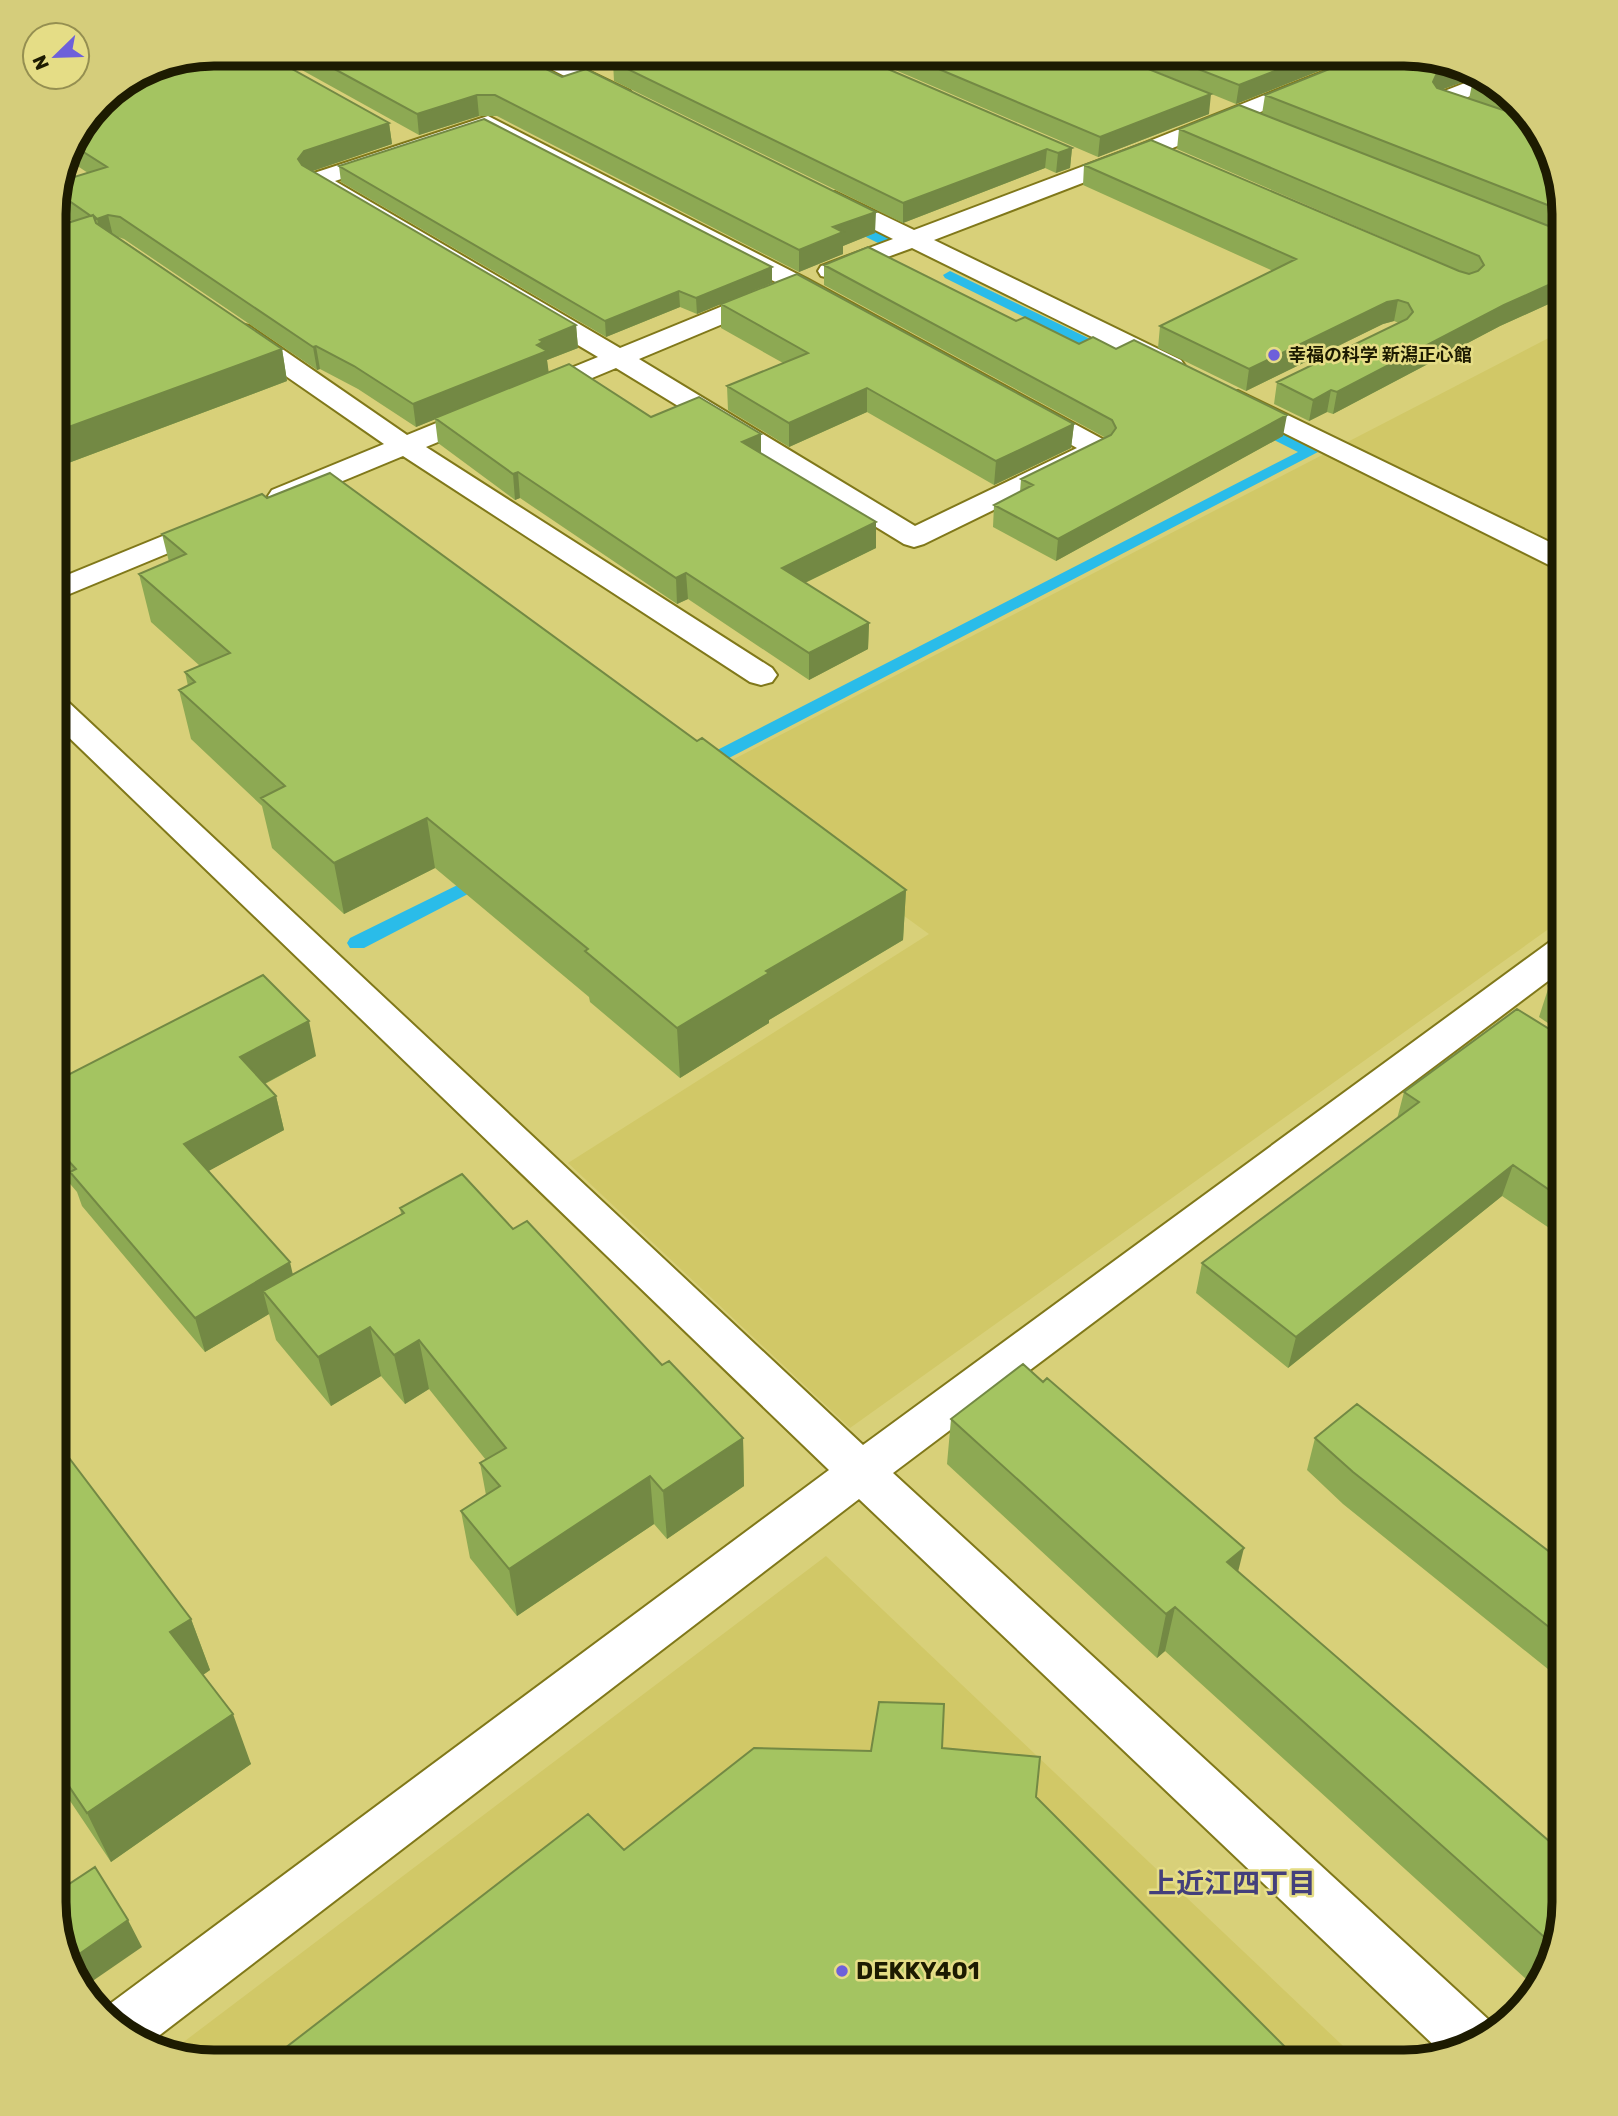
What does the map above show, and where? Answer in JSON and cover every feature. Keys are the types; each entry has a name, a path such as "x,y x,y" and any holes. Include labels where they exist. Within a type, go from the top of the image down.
{"street":[{"path":"563,67 636,103"},
{"path":"67,586 911,238 1150,149 1353,67"},
{"path":"1476,85 1443,100 1503,123"},
{"path":"1209,105 1259,125"},
{"path":"488,123 798,284 1098,448 914,538 617,357 316,180 418,147 488,123"},
{"path":"394,134 418,147"},
{"path":"1150,149 1175,160"},
{"path":"1071,157 1096,168"},
{"path":"811,189 1552,555"},
{"path":"214,315 404,445 761,675"},
{"path":"1247,404 1271,392"},
{"path":"67,718 861,1472 1465,2036"},
{"path":"131,2023 861,1472 1504,1017 1552,963"}],"shaded area":[{"path":"1552,336 1552,927 850,1428 568,1163 929,934 707,773"},
{"path":"826,1556 1347,2050 215,2050 180,2045"}],"building":[{"path":"288,67 389,123 304,151 298,159 302,165 576,325 540,340 543,342 537,345 547,351 413,404 354,366 316,346 313,347 120,217 108,215 97,219 68,200 72,178 107,167 82,149 103,117 117,103 149,82 186,69"},
{"path":"331,67 542,67 562,77 586,69 876,212 833,227 843,232 799,250 495,95 477,95 417,114"},
{"path":"623,67 883,67 1072,148 1058,153 1047,149 903,203"},
{"path":"934,67 1144,67 1211,94 1100,137"},
{"path":"1193,67 1285,67 1239,85"},
{"path":"1334,67 1413,67 1440,72 1437,73 1433,82 1437,88 1510,112 1515,117 1536,149 1544,167 1551,206 1265,95"},
{"path":"1239,105 1552,227 1552,283 1504,305 1337,392 1331,390 1313,400 1277,382 1407,319 1413,312 1408,303 1398,300 1387,302 1249,369 1160,326 1296,259 1084,165 1151,140 1459,271 1469,274 1484,265 1479,256 1179,129"},
{"path":"484,119 772,267 696,298 679,291 605,321 339,166"},
{"path":"93,215 96,223 282,349 67,428 67,223"},
{"path":"868,247 1016,321 1025,317 1079,344 1093,337 1116,349 1134,340 1287,415 1058,539 994,505 1033,485 1021,479 1111,435 1116,428 1112,420 824,265"},
{"path":"797,274 1074,424 996,461 867,388 789,423 727,386 808,353 721,304"},
{"path":"569,364 651,417 699,397 761,434 742,442 876,522 782,568 869,623 809,653 686,573 676,578 518,472 513,474 435,418"},
{"path":"330,473 697,741 702,738 906,890 766,971 769,973 677,1028 585,951 588,949 427,818 334,863 261,798 285,786 179,690 195,682 185,672 230,653 139,574 186,554 162,534 262,494 267,498"},
{"path":"263,975 309,1021 240,1057 276,1096 184,1144 290,1262 195,1318 70,1172 76,1169 66,1159 66,1076"},
{"path":"1517,1009 1552,1031 1552,1192 1513,1165 1296,1337 1202,1263 1419,1102 1404,1092"},
{"path":"462,1174 513,1229 527,1221 662,1365 669,1361 743,1438 663,1491 650,1476 509,1569 461,1511 500,1486 480,1463 506,1448 419,1340 394,1355 370,1327 318,1357 263,1291 404,1213 400,1208"},
{"path":"1023,1364 1043,1382 1047,1378 1244,1548 1227,1562 1552,1844 1552,1901 1546,1939 1175,1607 1166,1614 951,1419"},
{"path":"1357,1404 1552,1554 1552,1630 1353,1472 1315,1438"},
{"path":"66,1454 191,1619 170,1632 233,1714 87,1813 66,1782"},
{"name":"DEKKY401","path":"879,1702 944,1704 942,1748 1040,1757 1036,1797 1288,2050 283,2050 588,1814 624,1850 754,1748 871,1751"},
{"path":"95,1867 128,1920 77,1956 68,1920 66,1886"}],"waterway":[{"path":"847,222 883,240"},
{"path":"950,275 1110,354"},
{"path":"698,767 1310,452 1255,425"},
{"path":"357,943 486,877"}],"place":[{"name":"幸福の科学 新潟正心館","path":"1274,355"},
{"name":"DEKKY401","path":"842,1971"}],"district":[{"name":"上近江四丁目","path":"1232,1883"}]}
